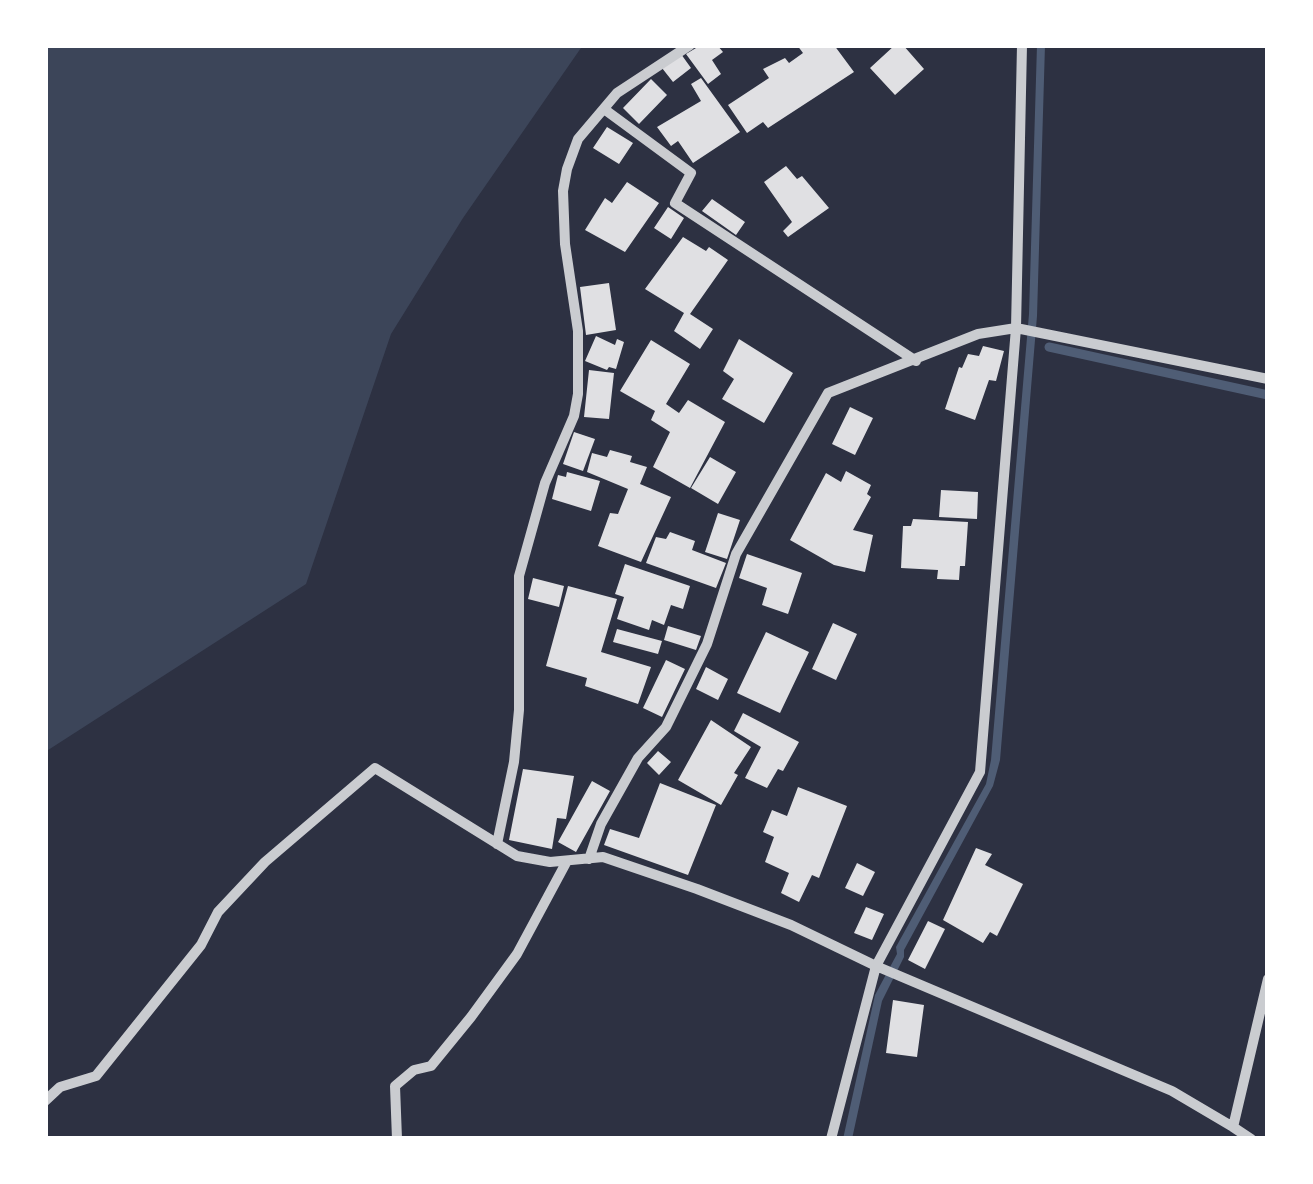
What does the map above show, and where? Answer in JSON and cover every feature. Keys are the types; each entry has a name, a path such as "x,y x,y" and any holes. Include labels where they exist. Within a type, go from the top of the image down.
{"street":[{"path":"497,844 514,762 519,710 518,576 544,482 574,416 578,394 578,330 565,244 565,180 578,139 617,93 690,45"},
{"path":"832,1139 876,966 980,772 1016,328 1022,45"},
{"path":"604,109 691,173 675,203 916,361"},
{"path":"589,859 601,824 631,770 666,727 708,644 736,554 828,393 978,334 1016,328 1268,379"},
{"path":"45,1100 60,1087 96,1076 201,945 218,912 265,862 375,768 516,856 550,862 603,857 791,925 876,966 1172,1091 1251,1139"},
{"path":"396,1139 396,1086 414,1070 430,1066 471,1018 516,954 567,861"},
{"path":"1233,1127 1268,979"}],"shaded area":[{"path":"45,45 583,45 463,218 391,334 306,584 45,752"},
{"path":"1037,45 1045,45 1037,316 1000,760 993,786 904,950 882,1001 852,1139 843,1139 875,995 897,954 896,947 986,784 991,760 1029,314"}],"building":[{"path":"701,45 717,45 723,52 712,60 721,74 708,84 686,54"},
{"path":"797,45 834,45 854,72 768,128 763,122 747,133 728,105 769,78 763,69 785,58 789,63 803,53"},
{"path":"895,45 903,45 924,69 895,95 870,68"},
{"path":"681,54 691,68 673,82 662,68"},
{"path":"701,78 740,132 693,163 678,141 671,146 657,127 701,101 691,84"},
{"path":"651,79 667,95 639,124 623,108"},
{"path":"607,127 633,143 619,164 593,148"},
{"path":"786,166 797,179 802,176 829,208 788,237 783,231 792,222 764,182"},
{"path":"627,182 659,203 625,252 585,230 605,198 612,203"},
{"path":"712,199 745,222 736,235 702,211"},
{"path":"668,207 684,218 671,239 654,228"},
{"path":"683,237 728,260 690,314 713,329 700,349 674,331 684,313 645,289"},
{"path":"609,283 616,330 586,335 580,287"},
{"path":"596,336 615,345 617,339 624,342 616,369 607,370 585,361"},
{"path":"739,339 793,373 764,423 722,399 734,379 723,371"},
{"path":"651,340 690,364 666,404 679,413 688,400 725,422 690,488 653,467 670,432 651,420 655,411 620,391"},
{"path":"983,346 1004,351 996,381 989,380 975,420 945,409 959,367 962,368 968,354 979,356"},
{"path":"589,370 614,373 609,419 584,417"},
{"path":"850,407 873,418 855,455 832,444"},
{"path":"574,432 595,439 583,471 563,464"},
{"path":"610,450 632,456 630,462 647,467 640,484 671,497 641,562 598,546 610,513 618,514 628,489 587,472 592,453 607,457"},
{"path":"710,457 736,472 718,504 691,488"},
{"path":"846,471 871,485 867,494 871,497 853,530 873,535 865,572 834,565 790,540 826,473 841,482"},
{"path":"567,472 600,481 591,511 552,499 558,475 566,477"},
{"path":"941,490 978,492 977,519 939,517"},
{"path":"718,513 740,520 727,559 705,552"},
{"path":"913,519 968,522 965,566 960,566 959,580 937,579 938,570 901,568 903,526 911,526"},
{"path":"670,532 695,541 692,550 726,563 716,588 646,563 656,537 666,539"},
{"path":"747,554 802,573 788,614 762,605 767,588 739,578"},
{"path":"625,564 690,586 683,609 671,605 664,625 652,620 649,630 617,619 624,597 615,594"},
{"path":"533,578 564,586 559,607 528,599"},
{"path":"568,586 617,599 601,652 651,667 638,704 585,686 587,678 546,666"},
{"path":"833,623 857,634 836,680 812,669"},
{"path":"668,626 701,636 696,650 664,640"},
{"path":"617,629 662,641 658,654 613,642"},
{"path":"766,632 809,652 780,713 737,693"},
{"path":"666,660 685,669 662,717 643,708"},
{"path":"706,667 728,679 718,700 696,689"},
{"path":"743,713 799,742 783,771 778,769 767,788 745,778 761,747 734,731"},
{"path":"711,720 751,747 734,773 738,775 721,805 678,780"},
{"path":"658,751 671,762 659,775 647,763"},
{"path":"523,769 574,776 566,819 557,818 552,849 509,840"},
{"path":"592,781 610,791 576,852 558,842"},
{"path":"660,783 716,805 688,875 604,845 610,829 639,838"},
{"path":"798,787 847,806 819,878 812,875 799,902 781,893 789,873 765,862 774,837 763,832 772,810 787,816"},
{"path":"976,848 992,854 985,865 1023,884 997,936 990,932 983,943 943,920"},
{"path":"857,863 875,872 863,896 845,888"},
{"path":"866,907 884,914 872,940 854,933"},
{"path":"928,921 945,929 925,969 908,960"},
{"path":"893,1000 924,1005 917,1057 886,1053"}],"waterway":[{"path":"1049,347 1268,395"}]}
